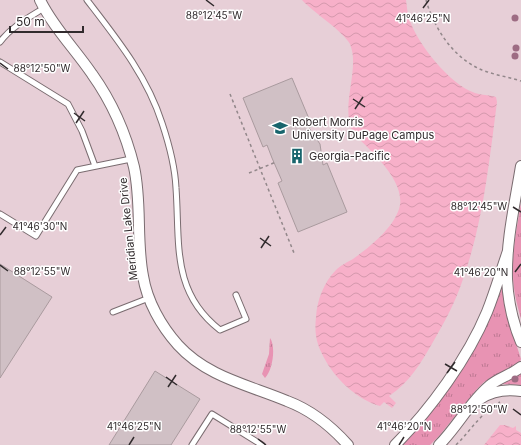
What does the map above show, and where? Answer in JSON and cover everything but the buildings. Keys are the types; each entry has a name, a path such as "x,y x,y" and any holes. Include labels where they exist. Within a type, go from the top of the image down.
{"street":[{"name":"Meridian Lake Drive","path":"42,4 53,22 92,73 107,97 121,126 134,168 142,276 149,298 158,318 170,336 195,361 211,372 300,407 325,423 348,445"},
{"path":"521,166 508,251 507,279 511,310 521,342"},
{"path":"395,445 433,401 472,343 486,312 508,251"},
{"path":"439,445 473,403 490,385 521,367"},
{"path":"473,403 488,394 510,390 521,391"},
{"path":"390,445 408,430"}],"lane":[{"path":"87,0 125,50 152,98 162,123 175,175 181,267 192,299 205,317 220,330 246,319 236,295"},
{"path":"0,42 15,26 42,4"},
{"path":"0,62 68,104 82,131 95,166"},
{"path":"0,214 36,236 77,170 131,159"},
{"path":"113,312 149,298"},
{"path":"192,445 212,414 262,445"}],"path":[{"path":"426,0 429,11 440,33 452,48 482,70 521,81"},
{"path":"230,94 294,253"},
{"path":"249,173 276,162"},
{"path":"456,445 479,418 490,408 506,400"}],"shaded area":[{"path":"0,0 521,0 521,445 0,445"}],"green space":[{"path":"521,203 521,319 514,291 513,256"},
{"path":"500,288 503,290 507,316 521,359 519,364 484,382 430,445 400,445 411,435"},
{"path":"270,338 273,346 273,358 270,370 265,378 262,374 269,354"},
{"path":"521,374 521,385 502,384 502,382"}],"water":[{"path":"302,0 406,0 408,16 413,28 435,62 455,81 465,88 477,94 496,97 497,102 491,148 480,216 462,282 449,313 424,357 409,379 389,396 396,403 392,408 384,402 380,406 372,403 356,395 349,389 332,370 317,341 315,324 317,311 320,298 328,280 338,269 367,248 388,228 398,213 400,195 397,185 384,165 353,133 350,124 348,106 353,59 350,44 341,33"},
{"path":"500,425 513,428 516,426 516,430 521,433 521,445 484,445"}],"place":[{"name":"Robert Morris University DuPage Campus","path":"280,128"},
{"name":"Georgia-Pacific","path":"297,156"}]}
